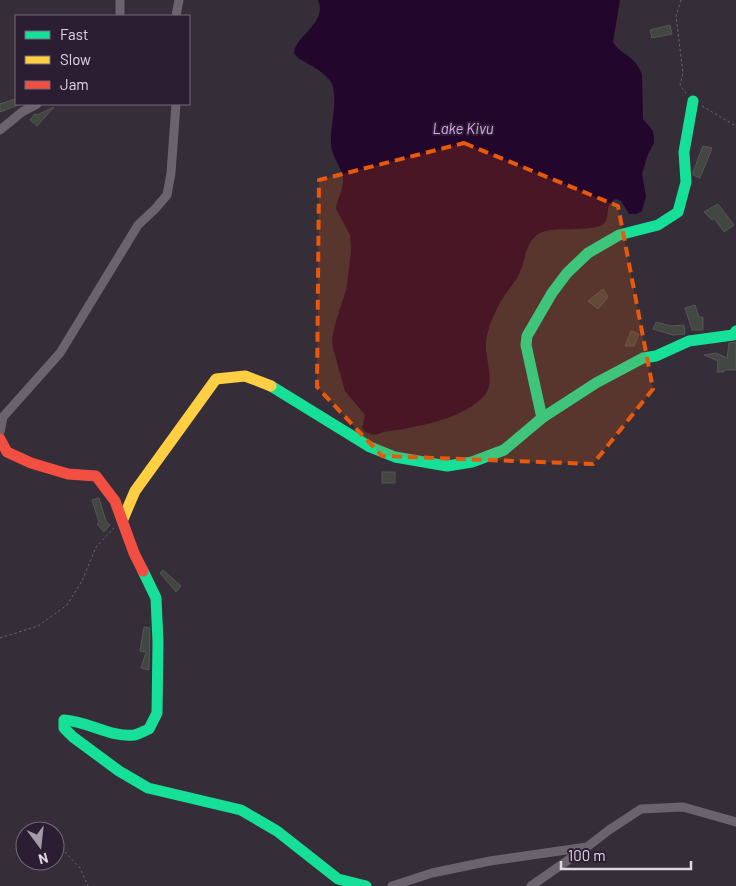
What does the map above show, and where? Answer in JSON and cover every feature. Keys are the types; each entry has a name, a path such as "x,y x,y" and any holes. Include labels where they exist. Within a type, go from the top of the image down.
{"street":[{"path":"120,0 120,15"},
{"path":"176,15 179,0"},
{"path":"542,418 526,345 527,336 538,315 565,274 588,253 619,234 658,226 678,212 686,182 684,152 693,101"},
{"path":"0,130 22,112 35,105"},
{"path":"0,432 3,417 60,354 138,225 167,195 171,173 176,105"},
{"path":"122,519 135,491 216,380 245,376 275,387 370,447 396,457 447,466 472,462 504,450 542,418 596,383 643,358 656,356 689,341 733,335 736,331"},
{"path":"0,439 6,452 31,463 68,474 96,476 115,501 134,552 156,598 158,642 157,713 149,729 135,735 108,731 76,720 64,720 64,728 73,737 119,771 148,788 241,810 277,831 338,879 366,886"},
{"path":"532,886 641,809 683,806 736,822"},
{"path":"392,886 432,873 490,861 587,847"}],"path":[{"path":"682,0 676,16 683,73 680,86 693,101 736,126"},
{"path":"0,638 38,626 66,604 82,580 96,547 122,519"},
{"path":"65,850 80,868 88,886"}],"highlighted area":[{"path":"464,143 618,206 653,389 593,464 382,456 317,387 319,180"}],"water":[{"name":"Lake Kivu","path":"318,0 620,0 613,42 639,68 642,75 643,119 653,131 654,137 654,143 648,154 642,174 646,196 642,211 636,214 629,214 621,201 616,199 609,205 606,220 600,226 586,229 546,231 535,236 531,241 518,276 500,302 486,339 490,378 484,396 468,409 449,418 375,435 365,432 362,428 365,415 345,391 333,348 332,338 346,290 351,251 350,235 336,209 342,190 343,178 331,143 334,103 333,88 331,82 324,74 297,57 294,53 300,41 319,16"}],"building":[{"path":"670,25 672,34 652,38 650,30"},
{"path":"15,99 15,105 18,105 0,112 0,104"},
{"path":"54,107 37,126 30,120 35,114 37,115"},
{"path":"703,146 712,148 700,178 693,175 693,172"},
{"path":"718,204 734,225 724,232 714,218 712,220 704,212"},
{"path":"603,289 608,297 598,309 588,301"},
{"path":"695,305 699,317 703,317 703,330 692,330 685,308"},
{"path":"656,322 671,326 684,325 685,334 673,335 653,329"},
{"path":"631,331 639,334 634,346 625,346"},
{"path":"736,342 736,370 717,372 718,361 704,355 716,353 727,358 729,343"},
{"path":"382,472 395,472 395,483 382,483"},
{"path":"99,498 106,521 110,525 104,532 97,524 99,522 92,500"},
{"path":"163,570 181,586 176,592 160,573"},
{"path":"144,627 150,628 149,670 141,668 146,652 140,651"}],"traffic: fast":[{"path":"542,418 526,345 527,336 552,293 567,273 588,253 619,235 658,225 678,212 686,182 684,152 693,101"},
{"path":"271,386 370,447 395,457 447,466 472,462 504,450 542,418 596,383 643,358 656,356 689,341 733,335 736,331"},
{"path":"143,571 156,598 158,642 157,713 149,729 136,735 126,735 64,720 64,728 73,737 119,771 148,788 241,810 277,831 338,879 366,886"}],"traffic: slow":[{"path":"123,519 135,491 216,379 245,376 271,386"}],"traffic: jam":[{"path":"0,439 7,452 31,463 68,474 96,476 115,501 134,553 143,571"}]}
